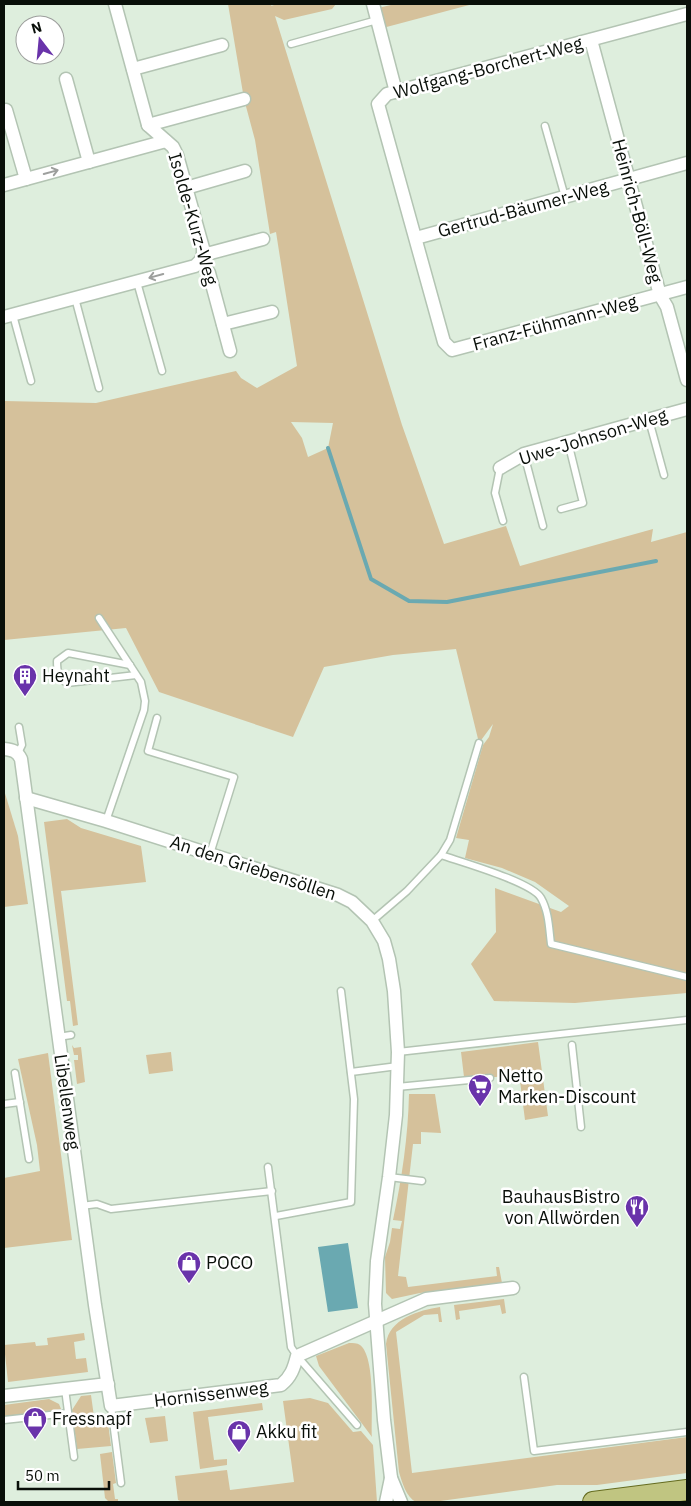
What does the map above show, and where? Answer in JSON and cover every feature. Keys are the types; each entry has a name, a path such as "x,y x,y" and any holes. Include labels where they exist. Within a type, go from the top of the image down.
{"main road":[{"path":"593,1502 687,1490"}],"street":[{"path":"115,4 148,125 244,98"},
{"path":"372,4 396,92"},
{"name":"Wolfgang-Borchert-Weg","path":"416,238 378,104 386,94 687,14"},
{"name":"Heinrich-Böll-Weg","path":"591,40 660,295 667,307 687,380"},
{"path":"133,69 222,45"},
{"path":"66,79 90,162"},
{"path":"6,110 26,179"},
{"name":"Isolde-Kurz-Weg","path":"148,125 173,147 177,155 203,248 202,258 209,273 230,351"},
{"path":"4,185 166,140"},
{"name":"Gertrud-Bäumer-Weg","path":"416,238 687,164"},
{"path":"186,188 246,171"},
{"name":"Franz-Fühmann-Weg","path":"416,238 444,342 452,350 687,287"},
{"path":"9,316 194,266 202,258 263,239"},
{"path":"223,324 272,312"},
{"name":"Uwe-Johnson-Weg","path":"500,468 524,454 687,409"},
{"path":"4,749 12,750 21,759 26,798"},
{"name":"An den Griebensöllen","path":"26,798 210,854 228,863 338,895 352,902 372,920 384,941 394,991 398,1066 396,1115 389,1178 376,1261 375,1322 391,1478 401,1502"},
{"name":"Libellenweg","path":"26,798 65,1036 81,1206 111,1406"},
{"path":"297,1356 426,1299 513,1288"},
{"name":"Hornissenweg","path":"111,1406 281,1385 289,1378 297,1356"},
{"path":"4,1396 108,1384"},
{"name":"An den Griebensöllen","path":"386,1502 391,1478"}],"lane":[{"path":"291,44 377,20"},
{"path":"545,126 565,197"},
{"path":"137,282 162,372"},
{"path":"75,298 100,388"},
{"path":"9,316 31,381"},
{"path":"649,420 664,475"},
{"path":"561,509 583,503 568,442"},
{"path":"524,454 543,526"},
{"path":"500,468 496,493 503,520"},
{"path":"99,618 141,682 145,701 144,710 106,821"},
{"path":"130,665 68,653 57,661 57,671 61,680 67,683 136,675"},
{"path":"157,718 148,750 234,777 210,854"},
{"path":"18,754 22,745 19,727"},
{"path":"372,920 407,891 441,855 450,840 478,743"},
{"path":"441,855 518,882 540,896 548,916 551,944 687,978"},
{"path":"276,1216 350,1202 354,1099 341,991"},
{"path":"398,1052 687,1020"},
{"path":"572,1045 581,1127"},
{"path":"350,1072 398,1066"},
{"path":"15,1074 20,1102 22,1132 29,1159"},
{"path":"397,1087 490,1078"},
{"path":"4,1104 20,1102"},
{"path":"268,1167 276,1216 291,1347 357,1425"},
{"path":"389,1178 422,1181"},
{"path":"81,1206 97,1204 111,1209 272,1191"},
{"path":"524,1377 534,1452 687,1432"},
{"path":"65,1389 74,1457"},
{"path":"111,1406 121,1482"},
{"path":"4,1420 68,1413"}],"shaded area":[{"path":"228,4 272,4 271,6 277,4 336,4 332,9 284,20 275,16 402,425 444,544 506,526 520,566 653,529 651,542 687,532 687,993 575,1003 494,1001 471,964 496,932 495,888 561,912 569,906 535,882 502,868 465,858 469,840 456,838 483,745 489,737 493,724 479,743 456,649 393,655 324,667 293,737 159,692 126,628 4,640 4,401 96,403 236,371 241,378 257,388 297,366 276,232 270,234 255,140 244,99","holes":["291,422 333,423 328,448 308,457 302,438"]},
{"path":"395,4 473,4 379,29 374,9"},
{"path":"4,790 18,836 28,904 4,907"},
{"path":"67,819 81,828 141,846 146,882 61,891 78,1025 73,1026 70,1001 67,1001 44,822"},
{"path":"538,1042 548,1116 525,1120 520,1081 513,1082 511,1074 496,1077 464,1077 461,1052"},
{"path":"72,1045 74,1048 81,1047 85,1082 77,1084 74,1060 78,1060 78,1055 74,1055"},
{"path":"171,1052 173,1071 149,1074 146,1055"},
{"path":"48,1053 72,1240 4,1248 4,1178 40,1171 37,1145 18,1059"},
{"path":"409,1094 435,1094 441,1133 421,1132 421,1144 413,1144 398,1276 406,1277 408,1287 497,1276 496,1267 499,1267 502,1283 420,1293 392,1299 386,1293 385,1257 392,1228 400,1229 402,1221 393,1220 404,1157"},
{"path":"504,1299 506,1313 502,1314 500,1305 459,1311 460,1319 456,1320 454,1305"},
{"path":"440,1307 442,1322 439,1322 438,1314 424,1315 396,1332 412,1473 687,1437 687,1473 597,1485 557,1485 433,1502 420,1503 413,1500 405,1489 399,1472 386,1344 388,1335 393,1328 406,1317 414,1313"},
{"path":"84,1333 85,1340 74,1342 76,1359 86,1358 88,1372 8,1382 4,1345 35,1342 36,1346 48,1345 47,1338"},
{"path":"349,1343 360,1345 365,1352 368,1362 372,1389 372,1437 319,1366 316,1356"},
{"path":"91,1395 95,1424 108,1423 111,1446 77,1449 72,1410 81,1396"},
{"path":"310,1398 328,1403 353,1432 361,1431 373,1445 377,1502 183,1502 178,1500 175,1476 227,1470 230,1490 294,1482 283,1401"},
{"path":"49,1399 59,1404 61,1409 47,1415 4,1420 4,1405"},
{"path":"262,1403 263,1410 208,1417 214,1460 227,1459 227,1465 200,1469 193,1412"},
{"path":"165,1416 168,1441 150,1443 145,1418"},
{"path":"112,1452 116,1483 113,1484 115,1499 118,1499 118,1502 109,1502 105,1498 100,1454"}],"water":[{"path":"348,1243 358,1308 328,1312 318,1247"}],"waterway":[{"path":"328,448 371,579 409,601 447,602 656,561"}],"place":[{"name":"Heynaht","path":"25,697"},
{"name":"Netto Marken-Discount","path":"480,1107"},
{"name":"BauhausBistro von Allwörden","path":"637,1228"},
{"name":"POCO","path":"189,1284"},
{"name":"Fressnapf","path":"35,1440"},
{"name":"Akku fit","path":"239,1453"}]}
